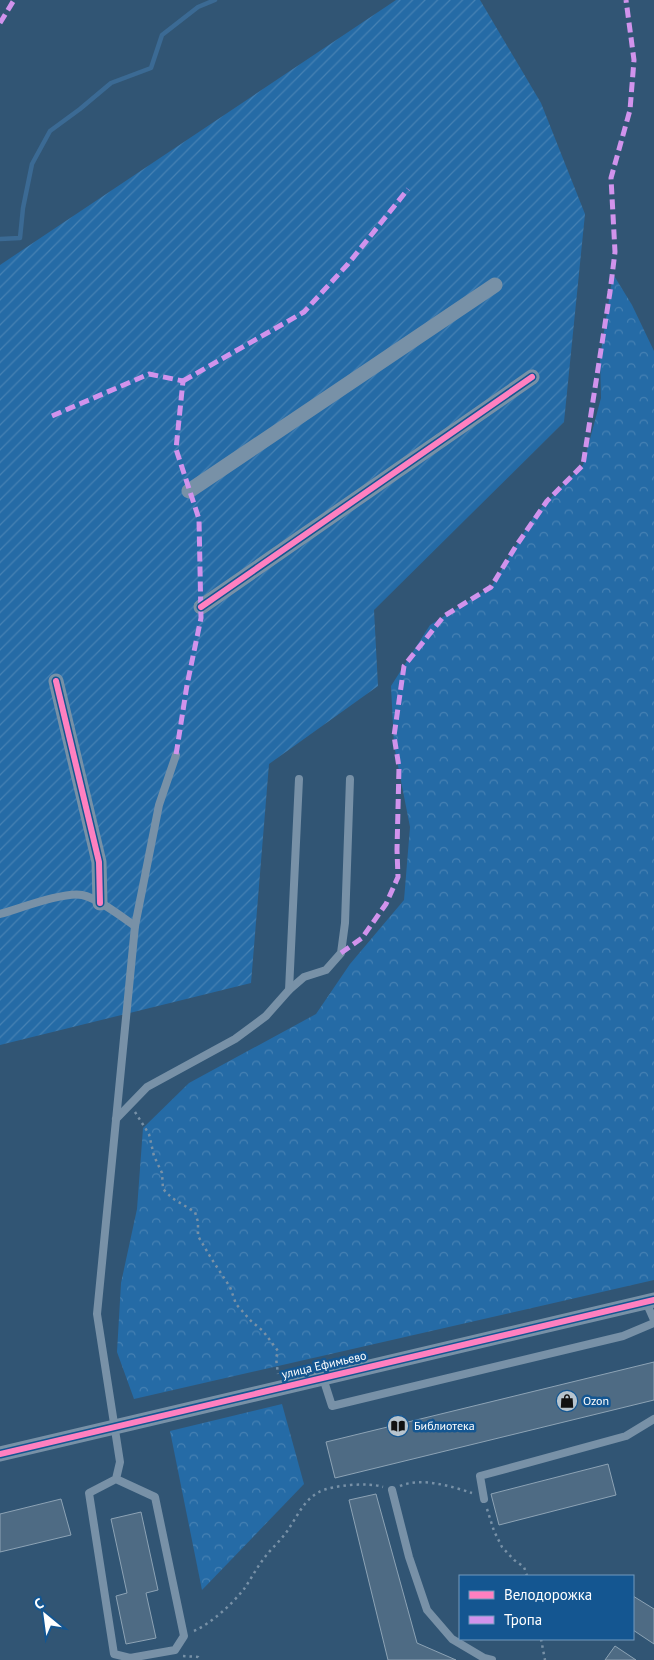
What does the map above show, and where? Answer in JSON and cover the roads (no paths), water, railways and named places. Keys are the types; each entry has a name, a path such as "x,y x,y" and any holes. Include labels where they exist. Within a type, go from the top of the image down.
{"street":[{"path":"189,491 495,285"},
{"path":"200,607 532,376"},
{"path":"56,681 99,862 100,903"},
{"name":"улица Ефимьево","path":"0,1454 650,1301"}],"lane":[{"path":"116,1480 120,1462 97,1314 135,926 158,805 176,755"},
{"path":"289,990 299,779"},
{"path":"116,1119 147,1088 235,1039 266,1016 289,990 304,977 326,970 341,953 345,922 350,779"},
{"path":"0,914 65,895 82,894 100,903 135,926"},
{"path":"322,1378 332,1406 623,1336 654,1322 650,1301"},
{"path":"484,1499 480,1476 626,1436 654,1419"},
{"path":"116,1480 155,1497 184,1636 175,1650 130,1658 114,1654 89,1493 116,1480"},
{"path":"392,1490 409,1557 427,1610 452,1639 484,1658 492,1660"}],"waterway":[{"path":"0,239 20,238 23,208 32,164 50,131 111,83 151,68 162,35 198,7 215,0"}],"place":[{"name":"Ozon","path":"567,1401"},
{"name":"Библиотека","path":"398,1426"}]}
